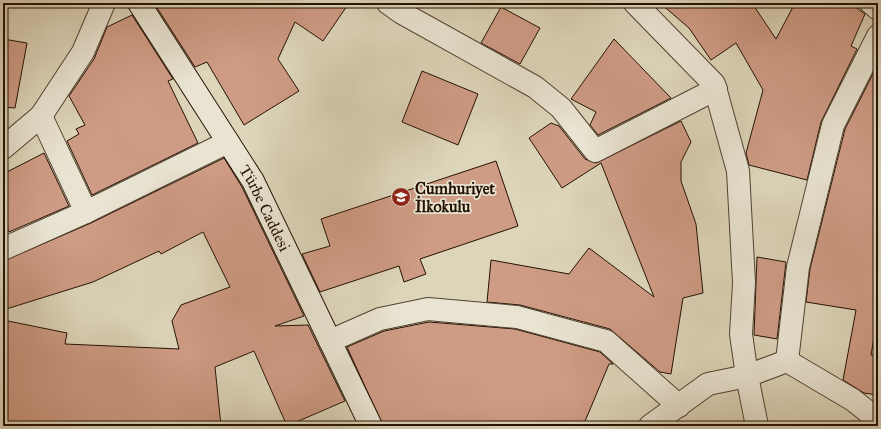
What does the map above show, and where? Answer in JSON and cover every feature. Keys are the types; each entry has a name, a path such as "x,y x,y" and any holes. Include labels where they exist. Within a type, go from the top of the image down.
{"street":[{"path":"3,148 41,116 83,52 104,3"},
{"name":"Türbe Caddesi","path":"139,3 253,181 371,426"},
{"path":"388,3 402,13 535,87 561,108 595,151 716,89"},
{"path":"635,3 714,84 716,89 738,171 744,284 741,334 747,376 757,426"},
{"path":"871,3 878,9"},
{"path":"787,361 798,267 833,125 878,36"},
{"path":"41,116 86,212"},
{"path":"5,244 86,212 228,142"},
{"path":"330,341 380,319 428,309 517,317 606,341 679,406"},
{"path":"650,426 708,384 747,376 787,361"},
{"path":"787,361 853,400 878,420"}],"building":[{"path":"154,3 349,3 323,41 295,22 278,59 299,91 244,125 207,62 195,67"},
{"path":"660,3 752,3 776,39 795,3 850,3 865,14 851,46 857,49 821,122 807,180 749,165 746,153 763,90 736,43 711,60 689,28"},
{"path":"501,7 540,28 520,64 481,43"},
{"path":"132,15 173,79 168,81 198,143 92,195 67,141 79,134 76,129 85,125 69,96 94,59 107,27"},
{"path":"3,39 27,43 15,108 3,107"},
{"path":"614,39 671,98 598,135 590,125 596,112 571,99"},
{"path":"878,64 878,313 871,355 878,356 878,395 864,393 843,380 856,310 806,302 810,269 845,129"},
{"path":"422,71 478,94 458,145 402,122"},
{"path":"681,121 691,142 681,162 681,181 696,224 703,293 683,298 671,374 660,372 610,329 520,305 487,302 491,260 569,274 589,248 654,297 601,163 562,188 529,138 551,123 559,126 585,159 596,163"},
{"path":"44,153 69,206 9,232 3,220 3,174"},
{"path":"224,158 242,187 304,316 275,326 308,325 345,401 287,426 254,351 215,367 221,426 3,426 3,320 67,333 65,344 179,349 172,321 181,305 230,287 203,232 161,254 159,251 93,282 3,310 3,261 91,223"},
{"path":"496,161 518,226 420,259 426,274 404,282 399,266 320,292 302,254 330,246 321,219"},
{"path":"757,257 786,262 777,339 754,335"},
{"path":"429,322 515,329 600,352 613,364 609,364 586,419 581,426 383,426 347,347 384,331"}],"place":[{"name":"Cumhuriyet İlkokulu","path":"401,197"}]}
